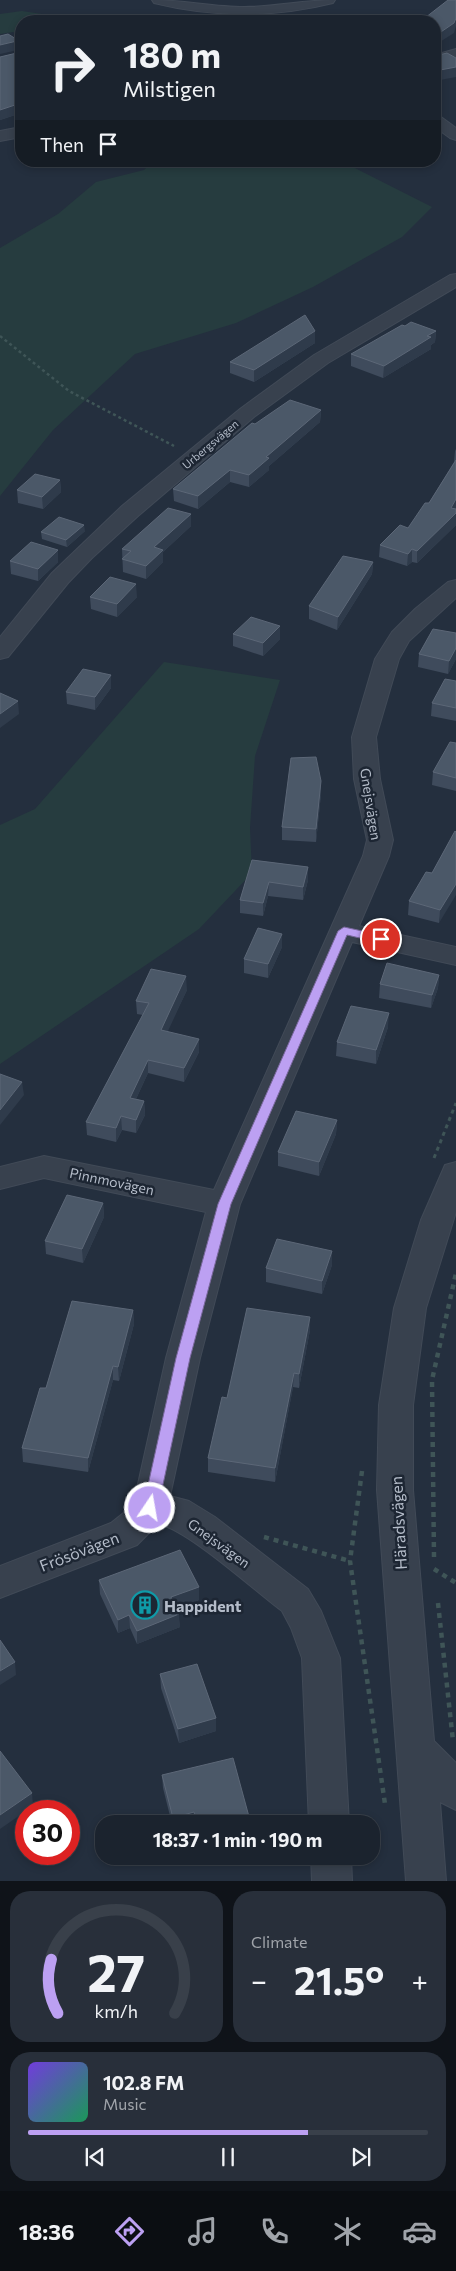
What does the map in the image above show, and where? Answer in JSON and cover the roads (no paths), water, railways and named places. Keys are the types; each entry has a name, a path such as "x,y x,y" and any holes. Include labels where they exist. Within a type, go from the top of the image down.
{"street":[{"path":"159,0 185,6 248,12 282,4 328,0"},
{"path":"282,4 292,15"},
{"path":"441,58 456,53"},
{"path":"441,124 456,134"},
{"path":"0,136 15,133"},
{"name":"Urbergsvägen","path":"0,652 60,578 78,560 130,511 247,413 321,359 456,279"},
{"name":"Gnejsvägen","path":"329,1815 321,1658 308,1623 295,1600 202,1528 176,1512 150,1508 183,1358 224,1204 344,931 372,865 380,840 367,779 364,737 387,659 400,637 423,614 456,587"},
{"path":"344,931 456,956"},
{"name":"Pinnmovägen","path":"0,1178 44,1167 224,1204"},
{"name":"Häradsvägen","path":"426,1881 395,1490 396,1405 410,1308 437,1220 456,1173"},
{"name":"Frösövägen","path":"0,1582 124,1534 139,1522 150,1508"},
{"path":"415,1748 456,1791"},
{"path":"331,1865 332,1881"}],"place":[{"name":"Happident","path":"145,1605"}]}
